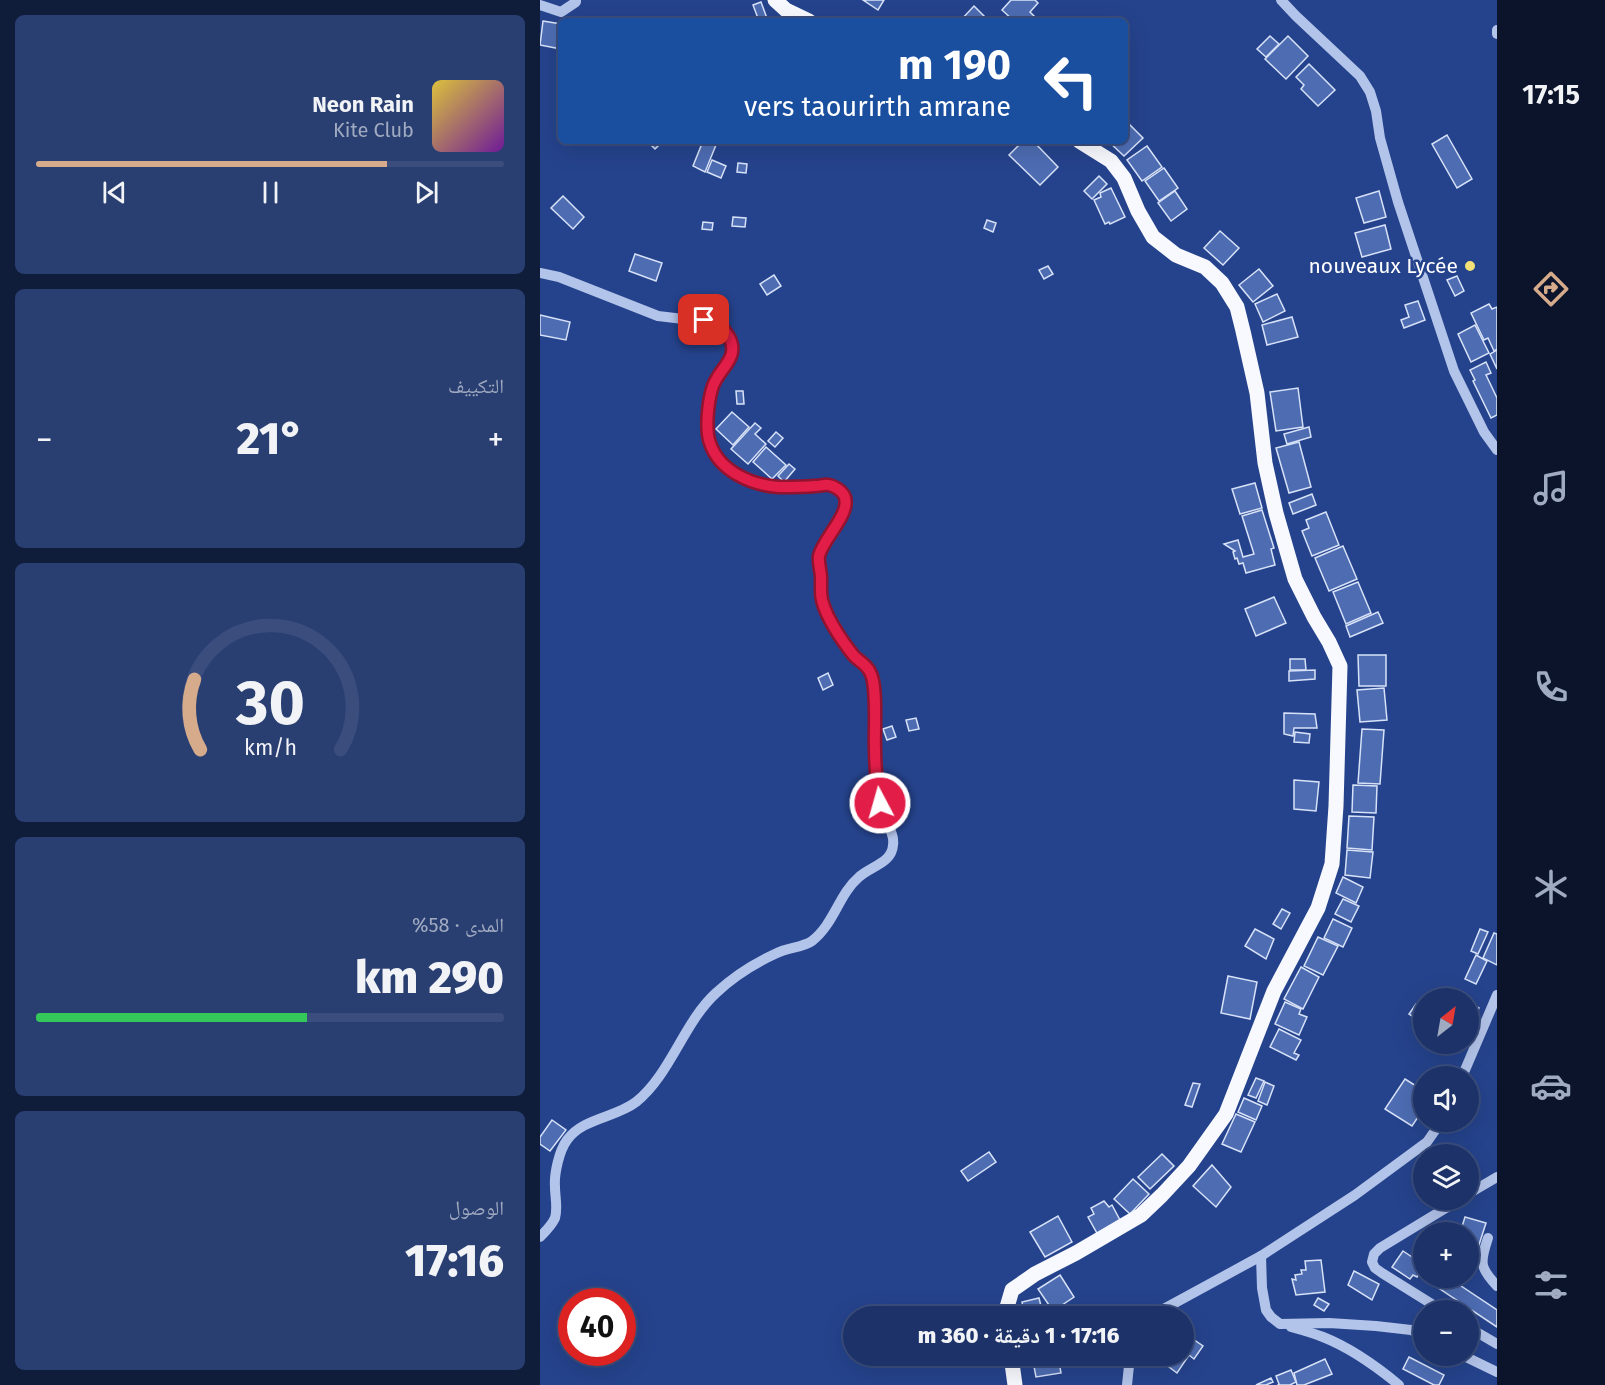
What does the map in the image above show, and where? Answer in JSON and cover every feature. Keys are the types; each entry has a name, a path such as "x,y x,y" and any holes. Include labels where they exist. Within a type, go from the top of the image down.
{"main road":[{"path":"775,0 786,10 803,18"},
{"path":"1007,1306 1012,1290 1035,1274 1141,1215 1189,1166 1226,1114 1274,991 1318,908 1332,864 1336,806 1340,666 1295,579 1276,513 1265,463 1257,393 1237,308 1222,283 1205,267 1176,255 1153,237 1138,211 1124,178 1111,162 1084,144"},
{"path":"1012,1366 1015,1385"}],"street":[{"path":"540,5 561,12 576,0"},
{"path":"1281,0 1360,76 1370,92 1377,111 1380,138 1398,202 1455,371 1484,432 1497,450"},
{"path":"540,273 559,277 658,316 717,322 733,344 731,357 717,376 712,389 708,409 709,443 719,460 729,470 749,481 778,487 828,485 839,489 844,495 846,502 844,511 822,545 818,558 821,596 836,632 856,658 870,670 874,682 878,789 882,813 890,827 894,844 889,856 859,877 850,887 831,918 810,943 791,947 759,962 714,994 648,1090 635,1103 619,1112 589,1123 567,1140 559,1155 554,1181 555,1217 540,1237"},
{"path":"1467,1066 1497,995"},
{"path":"1169,1306 1261,1256 1355,1195 1427,1142 1434,1132"},
{"path":"1479,1188 1497,1177"},
{"path":"1425,1300 1382,1274 1372,1262 1374,1254 1380,1248 1443,1210"},
{"path":"1488,1238 1482,1255 1483,1266 1486,1274 1497,1286"},
{"path":"1261,1256 1262,1288 1266,1310 1271,1317 1280,1324 1322,1336 1346,1348 1378,1368 1399,1385"},
{"path":"1280,1324 1329,1323 1413,1331"},
{"path":"1479,1333 1497,1344"},
{"path":"1479,1363 1497,1372"},
{"path":"1127,1385 1129,1366"}],"building":[{"path":"863,0 884,0 878,10"},
{"path":"1011,0 1035,0 1038,3 1030,12 1036,18 1011,18 1002,10"},
{"path":"761,2 767,18 758,18 753,5"},
{"path":"974,6 986,18 963,18"},
{"path":"543,21 558,24 558,48 540,45"},
{"path":"1270,36 1279,44 1266,57 1257,49"},
{"path":"1288,36 1308,56 1286,79 1265,59"},
{"path":"1309,64 1335,90 1318,106 1301,89 1304,85 1296,77"},
{"path":"1128,123 1143,138 1124,156 1111,144 1128,144"},
{"path":"1447,135 1472,179 1457,188 1432,144"},
{"path":"650,144 660,144 655,149"},
{"path":"702,144 716,145 705,172 693,166"},
{"path":"1020,144 1036,144 1058,167 1040,185 1009,155"},
{"path":"1147,146 1162,167 1142,181 1127,160"},
{"path":"712,160 726,166 721,178 707,172"},
{"path":"738,163 747,164 746,173 737,172"},
{"path":"1164,168 1178,188 1159,201 1145,181"},
{"path":"1099,176 1107,184 1092,199 1084,191"},
{"path":"1111,188 1125,217 1105,224 1094,200 1101,197 1100,193"},
{"path":"1175,191 1187,209 1171,221 1158,203"},
{"path":"1379,191 1386,217 1364,223 1356,198"},
{"path":"563,196 584,217 573,229 551,208"},
{"path":"733,217 746,218 745,227 732,226"},
{"path":"987,220 996,223 993,232 984,228"},
{"path":"703,222 713,223 712,230 702,229"},
{"path":"1385,225 1391,249 1362,257 1355,233"},
{"path":"1220,231 1239,248 1223,265 1204,248"},
{"path":"635,254 662,263 656,281 629,271"},
{"path":"1048,266 1053,274 1044,279 1039,270"},
{"path":"1259,269 1273,286 1253,302 1239,285"},
{"path":"774,275 781,286 767,295 760,284"},
{"path":"1457,276 1464,291 1455,296 1447,280"},
{"path":"1277,294 1285,311 1263,322 1255,304"},
{"path":"1418,301 1425,320 1404,328 1401,320 1409,317 1405,305"},
{"path":"1489,304 1492,309 1497,307 1497,349 1494,351 1488,338 1484,340 1471,313"},
{"path":"540,315 570,322 566,340 540,335"},
{"path":"1292,317 1298,337 1267,345 1262,325"},
{"path":"1475,325 1489,353 1471,362 1458,334"},
{"path":"1497,350 1497,369 1490,354"},
{"path":"1486,362 1491,373 1486,375 1497,398 1497,415 1491,418 1470,370"},
{"path":"1298,388 1303,427 1276,431 1270,392"},
{"path":"736,391 743,391 744,404 737,404"},
{"path":"732,412 749,427 733,445 716,429"},
{"path":"755,423 761,428 755,434 766,444 748,464 731,449"},
{"path":"1309,427 1311,437 1287,444 1284,434"},
{"path":"776,432 783,438 775,447 768,441"},
{"path":"1299,442 1311,487 1289,493 1276,448"},
{"path":"766,447 786,465 772,479 753,462"},
{"path":"789,464 795,469 784,482 778,476"},
{"path":"1255,483 1262,508 1240,514 1232,489"},
{"path":"1312,494 1316,505 1293,514 1289,503"},
{"path":"1262,510 1274,548 1271,549 1275,565 1246,573 1243,563 1239,564 1237,558 1235,559 1233,552 1235,551 1224,544 1238,540 1243,557 1254,554 1242,516"},
{"path":"1326,512 1339,545 1312,556 1302,531 1309,528 1306,520"},
{"path":"1343,546 1357,579 1329,591 1315,558"},
{"path":"1358,582 1371,613 1346,624 1333,592"},
{"path":"1274,597 1286,623 1256,636 1245,609"},
{"path":"1378,612 1383,623 1350,637 1346,626"},
{"path":"1358,655 1386,655 1386,686 1359,686"},
{"path":"1290,659 1305,659 1306,670 1290,670"},
{"path":"1315,670 1315,679 1289,681 1289,671"},
{"path":"828,673 833,685 823,690 818,678"},
{"path":"1384,688 1387,720 1360,722 1357,690"},
{"path":"1284,713 1315,714 1317,728 1294,728 1293,736 1284,734"},
{"path":"916,718 919,729 909,731 906,720"},
{"path":"892,726 896,737 887,740 883,729"},
{"path":"1362,729 1384,730 1380,784 1358,783"},
{"path":"1295,732 1310,734 1309,743 1294,742"},
{"path":"1294,780 1319,782 1316,811 1294,809"},
{"path":"1353,785 1377,786 1376,813 1352,812"},
{"path":"1349,816 1374,817 1372,850 1347,848"},
{"path":"1347,850 1373,852 1370,878 1345,875"},
{"path":"1343,877 1363,887 1356,903 1336,893"},
{"path":"1343,899 1359,906 1351,922 1335,914"},
{"path":"1282,909 1290,913 1281,929 1273,924"},
{"path":"1333,919 1352,928 1343,947 1324,938"},
{"path":"1255,929 1274,939 1266,959 1245,946"},
{"path":"1480,929 1488,932 1478,954 1471,951"},
{"path":"1494,933 1497,934 1497,965 1483,958"},
{"path":"1318,937 1338,946 1323,975 1304,966"},
{"path":"1476,955 1487,961 1476,984 1465,979"},
{"path":"1301,967 1319,977 1303,1009 1284,999"},
{"path":"1228,976 1257,982 1250,1019 1221,1013"},
{"path":"1285,1002 1301,1009 1299,1014 1307,1017 1299,1035 1275,1024"},
{"path":"1279,1029 1301,1040 1294,1053 1299,1055 1296,1060 1270,1047"},
{"path":"1256,1078 1264,1081 1256,1098 1248,1095"},
{"path":"1405,1079 1413,1084 1412,1126 1385,1109"},
{"path":"1265,1082 1274,1086 1267,1105 1258,1101"},
{"path":"1193,1083 1200,1084 1192,1107 1185,1105"},
{"path":"1244,1098 1262,1106 1256,1120 1238,1112"},
{"path":"1236,1114 1255,1122 1241,1152 1222,1144"},
{"path":"552,1120 566,1130 550,1151 540,1144 540,1137"},
{"path":"989,1152 996,1162 968,1181 961,1171"},
{"path":"1162,1154 1174,1166 1150,1189 1138,1177"},
{"path":"1212,1165 1231,1187 1216,1207 1193,1186"},
{"path":"1133,1179 1149,1194 1130,1214 1114,1199"},
{"path":"1104,1201 1109,1207 1112,1205 1121,1222 1098,1235 1088,1217 1094,1214 1091,1208"},
{"path":"1058,1216 1072,1242 1045,1257 1030,1232"},
{"path":"1465,1217 1486,1223 1479,1245 1479,1222 1463,1222"},
{"path":"1403,1251 1413,1258 1413,1275 1410,1279 1392,1267"},
{"path":"1321,1260 1325,1292 1296,1295 1292,1279 1296,1280 1295,1275 1302,1274 1301,1270 1306,1270 1305,1261"},
{"path":"1354,1271 1379,1284 1372,1300 1348,1285"},
{"path":"1060,1275 1074,1297 1060,1306 1050,1306 1038,1289"},
{"path":"1438,1288 1464,1288 1497,1310 1497,1327 1479,1315 1479,1300 1456,1300"},
{"path":"1039,1298 1041,1306 1023,1306 1022,1302"},
{"path":"1318,1298 1329,1304 1324,1311 1314,1305"},
{"path":"1194,1340 1203,1346 1194,1359"},
{"path":"1409,1357 1413,1359 1413,1366 1426,1366 1444,1375 1439,1385 1434,1385 1403,1369"},
{"path":"1325,1359 1332,1374 1304,1385 1297,1385 1294,1373"},
{"path":"1034,1366 1060,1366 1061,1373 1036,1377"},
{"path":"1168,1366 1182,1366 1177,1373"},
{"path":"1291,1370 1296,1382 1290,1385 1278,1385 1276,1376"},
{"path":"1271,1378 1273,1382 1256,1385"}],"place":[{"name":"nouveaux Lycée","path":"1470,266"}],"route":[{"path":"704,320 717,322 733,344 731,357 717,376 712,389 708,409 709,443 719,460 729,470 749,481 778,487 828,485 839,489 844,495 846,502 844,511 822,545 818,558 821,596 836,632 856,658 870,670 874,682 875,750 880,803"}]}
